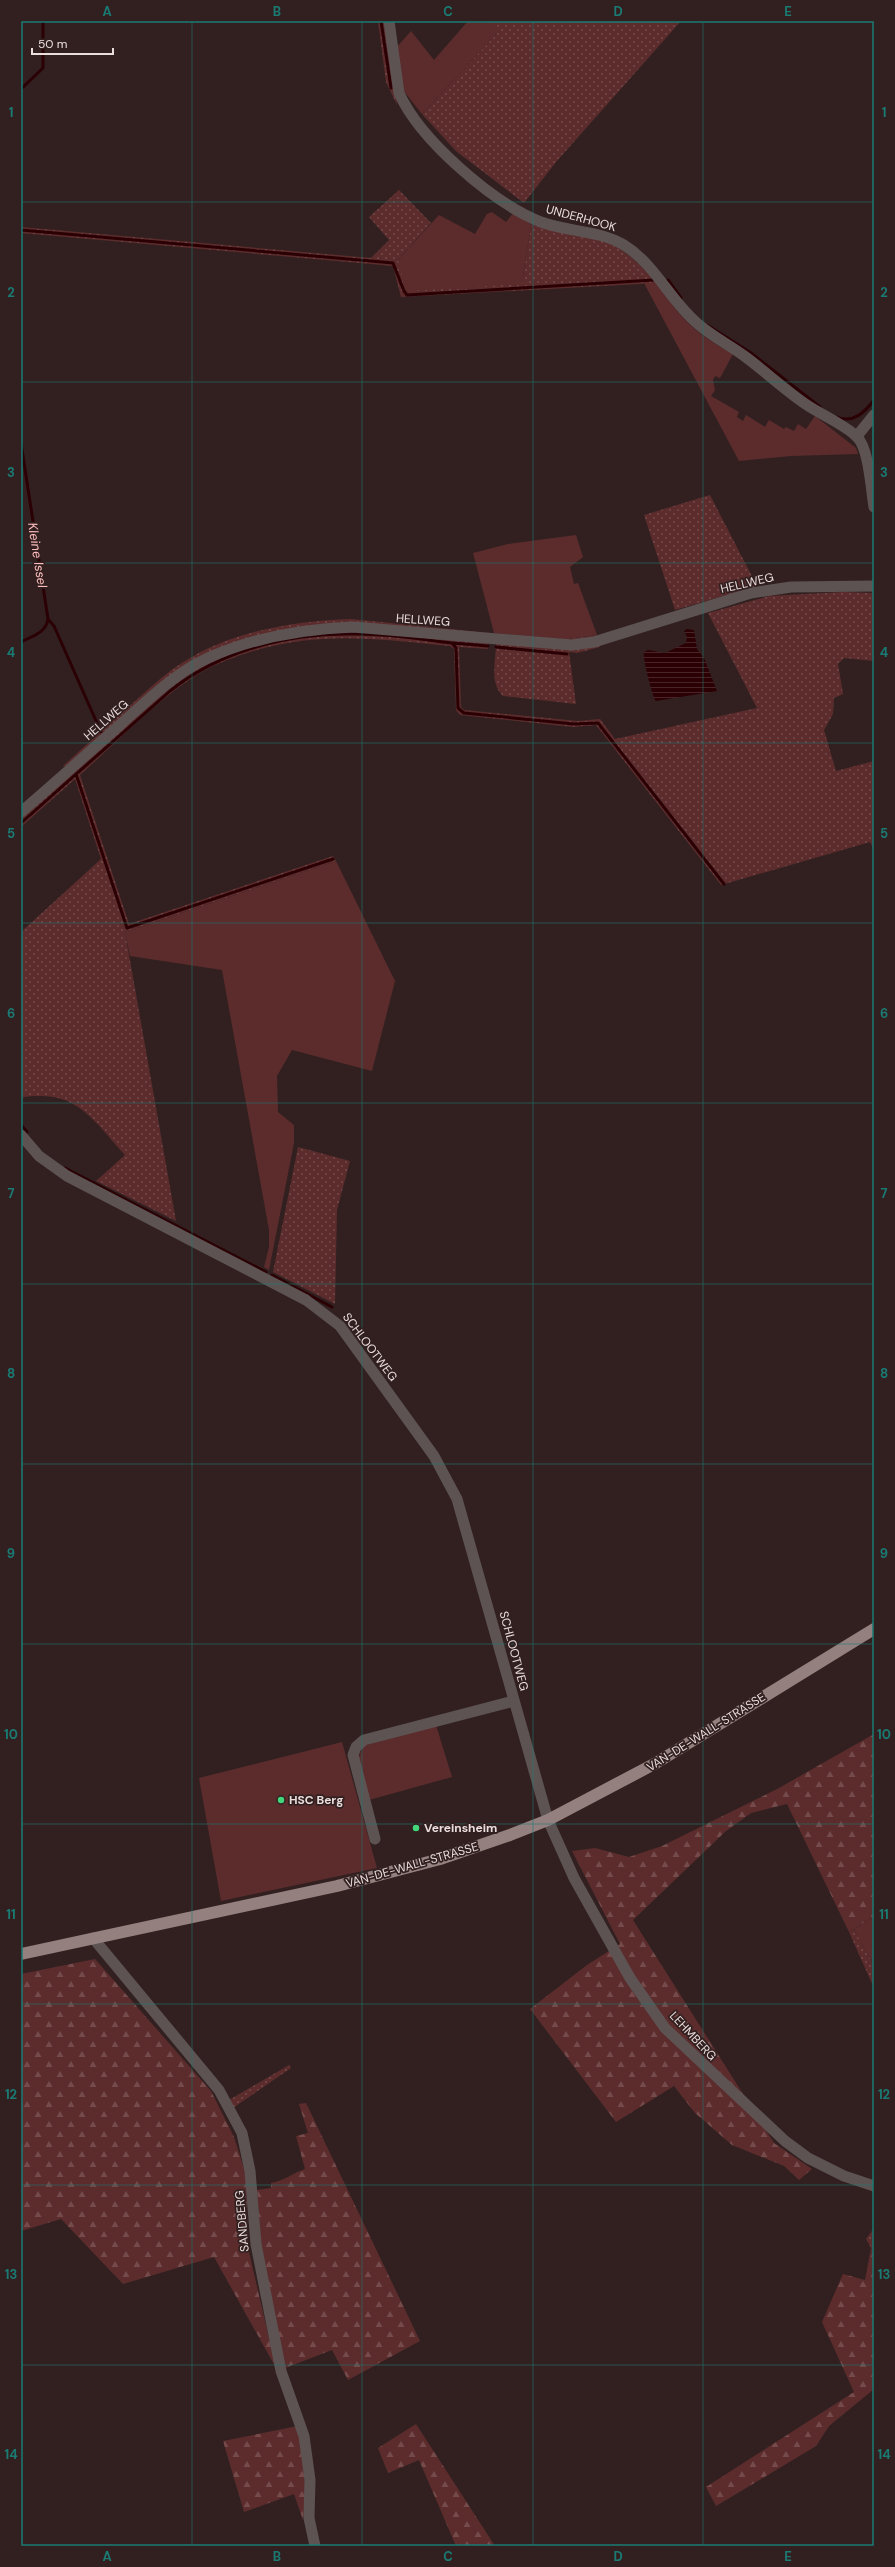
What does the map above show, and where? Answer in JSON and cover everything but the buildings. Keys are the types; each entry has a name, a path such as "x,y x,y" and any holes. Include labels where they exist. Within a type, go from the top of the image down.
{"main road":[{"name":"VAN-DE-WALL-STRASSE","path":"21,1954 400,1871 472,1849 548,1820 656,1763 874,1629"}],"street":[{"name":"UNDERHOOK","path":"389,21 397,77 403,101 413,118 450,159 506,203 533,218 552,225 612,239 624,245 655,272 698,325 747,358 802,402 857,436"},
{"path":"874,415 857,436 863,446 874,507"},
{"name":"HELLWEG","path":"21,812 169,682 208,658 258,640 325,628 353,628 572,645 594,642 750,593 791,587 874,586"},
{"name":"SCHLOOTWEG","path":"21,1136 39,1156 67,1176 306,1300 340,1326 434,1456 457,1499 548,1820"},
{"name":"SCHLOOTWEG","path":"375,1839 353,1755 356,1747 364,1740 514,1701"},
{"name":"LEHMBERG","path":"548,1820 574,1878 630,1978 665,2028 785,2141 808,2158 844,2176 874,2186"},
{"name":"SANDBERG","path":"93,1938 218,2090 242,2133 250,2171 256,2244 281,2371 304,2436 310,2480 308,2518 315,2546"}],"green space":[{"path":"378,21 384,21 397,105 386,82"},
{"path":"468,21 490,21 501,29 422,114 403,90 396,48 411,31 434,60"},
{"path":"490,21 681,21 556,162 524,203 456,151 422,114 500,30"},
{"path":"399,190 431,223 398,260 522,284 531,224 595,238 615,246 632,258 657,283 401,297 393,266 21,233 21,227 371,258 389,240 369,217"},
{"path":"492,212 506,222 513,213 531,224 522,284 406,291 398,260 439,215 475,234 487,214"},
{"path":"644,283 657,283 674,307 689,324 707,339 733,354 720,378 715,376 713,380 715,390 711,396 739,412 737,417 743,421 746,415 765,427 769,420 784,429 786,427 794,431 798,424 806,429 815,416 856,448 858,454 791,456 739,461"},
{"path":"710,495 757,586 675,610 644,515"},
{"path":"576,535 583,557 570,567 574,584 578,583 597,635 561,640 494,633 473,553 508,544"},
{"path":"843,592 874,593 874,661 844,658 838,664 843,694 834,698 833,714 824,730 836,771 874,761 874,850 870,842 721,885 596,725 573,727 460,715 456,710 454,649 450,646 348,638 299,641 247,653 218,664 198,674 162,700 80,775 129,924 333,856 336,861 125,932 176,1221 96,1181 125,1155 98,1124 78,1107 53,1097 32,1096 21,1098 21,932 101,859 75,779 21,827 21,819 174,684 208,662 277,639 349,631 488,643 488,649 459,647 461,707 464,710 578,721 600,719 615,739 757,708 708,613 769,596"},
{"path":"351,619 561,640 597,635 593,639 573,643 352,624 208,654 68,767 63,766 175,667 201,652 242,636 285,625"},
{"path":"499,642 598,645 600,647 577,653 569,652 576,704 503,696 496,685 494,672 496,644"},
{"path":"336,861 395,981 372,1071 292,1050 277,1076 278,1112 294,1125 294,1143 269,1270 264,1267 269,1247 269,1230 222,970 130,956 125,932"},
{"path":"298,1147 350,1161 337,1210 335,1304 273,1272"},
{"path":"436,1725 452,1777 369,1800 358,1759 363,1746"},
{"path":"874,1734 874,1916 849,1932 787,1804 751,1813 726,1831 633,1920 774,2143 812,2169 799,2180 784,2166 732,2145 695,2113 674,2086 616,2122 530,2009 587,1965 620,1944 572,1851 595,1848 629,1857 662,1846 779,1788"},
{"name":"HSC Berg","path":"342,1742 377,1868 221,1901 199,1778"},
{"path":"874,1916 874,1966 854,1929"},
{"path":"854,1929 874,1966 874,1988 849,1932"},
{"path":"95,1959 211,2091 234,2137 246,2175 248,2248 276,2368 214,2257 123,2284 61,2219 21,2231 21,1974"},
{"path":"289,2065 291,2068 233,2108 229,2100"},
{"path":"306,2103 420,2341 348,2380 332,2350 285,2368 261,2244 257,2190 271,2188 271,2183 280,2181 305,2169 296,2136 308,2133 299,2104"},
{"path":"874,2228 874,2253 866,2239"},
{"path":"871,2248 874,2253 874,2389 829,2426 816,2446 716,2506 706,2487 854,2392 822,2322 843,2274 865,2280"},
{"path":"416,2424 495,2546 456,2546 419,2460 388,2473 378,2448"},
{"path":"298,2426 307,2487 303,2520 294,2494 244,2512 223,2441"}],"shaded area":[{"path":"687,629 694,630 697,649 704,658 717,691 656,701 648,678 644,652 648,650 665,653 686,643 687,637 684,631"}],"waterway":[{"name":"Kleine Issel","path":"21,89 43,68 43,21"},
{"path":"381,21 391,88"},
{"path":"21,230 393,263 407,295 654,280"},
{"path":"668,280 681,298"},
{"path":"707,325 751,353 820,407"},
{"path":"837,417 848,419 858,416 867,409 874,400"},
{"name":"Kleine Issel","path":"21,443 48,619 47,624 41,631 21,642"},
{"path":"48,619 54,626 101,732"},
{"path":"21,823 170,691 189,677 210,665 232,655 277,641 325,635 388,635 452,643 456,648 458,708 464,713 574,724 598,723 724,884"},
{"path":"452,643 488,646"},
{"path":"496,647 567,654"},
{"path":"76,774 127,928 333,859"},
{"path":"21,1125 27,1132"},
{"path":"65,1168 266,1272"},
{"path":"272,1275 332,1307"}],"place":[{"name":"HSC Berg","path":"281,1800"},
{"name":"Vereinsheim","path":"416,1828"}]}
